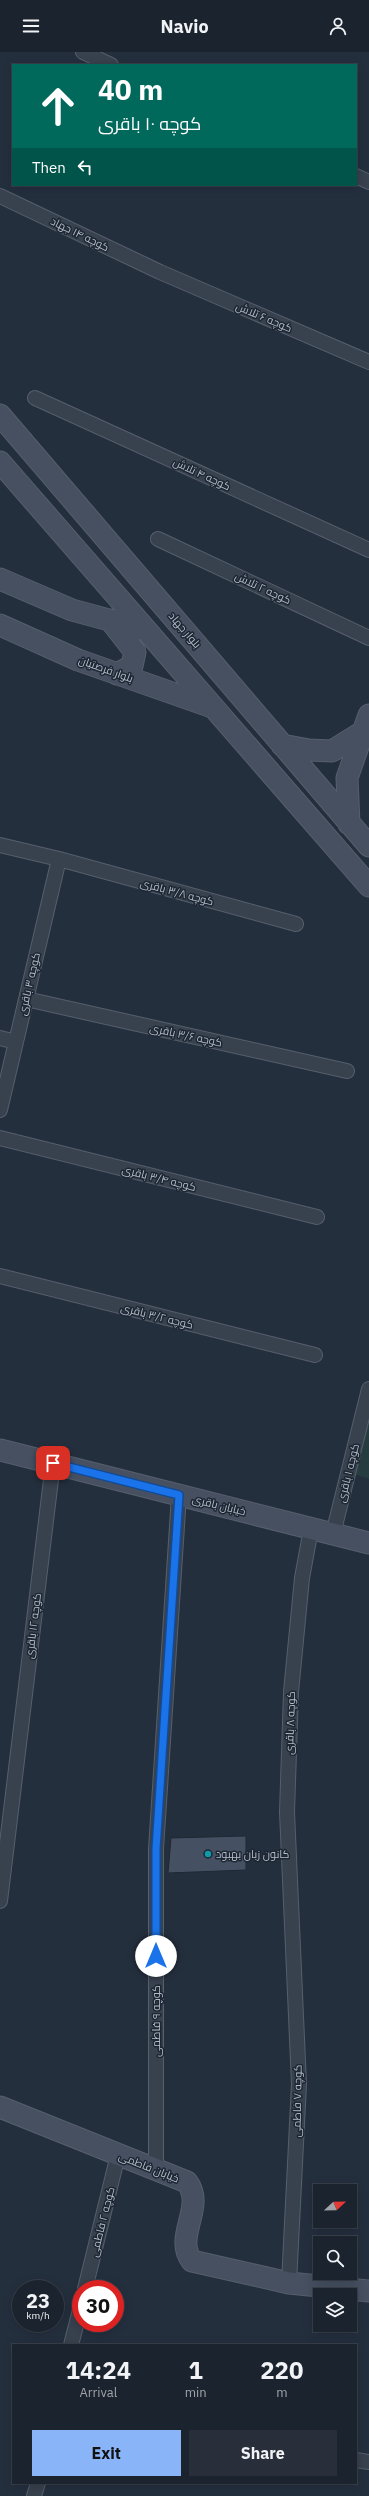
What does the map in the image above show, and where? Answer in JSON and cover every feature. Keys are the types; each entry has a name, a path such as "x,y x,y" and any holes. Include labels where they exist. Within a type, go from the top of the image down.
{"street":[{"path":"83,52 109,64"},
{"path":"357,176 369,182"},
{"name":"کوچه ۱۴ جهاد","path":"0,196 160,272"},
{"name":"کوچه ۶ تلاش","path":"160,272 369,362"},
{"name":"کوچه ۴ تلاش","path":"36,398 369,550"},
{"name":"بلوار جهاد","path":"0,415 369,846"},
{"path":"0,462 369,886"},
{"path":"47,516 70,496"},
{"name":"کوچه ۲ تلاش","path":"158,539 369,638"},
{"path":"0,579 72,610 146,630"},
{"path":"110,620 135,652 132,666 118,674"},
{"name":"بلوار فرصتیان","path":"0,625 78,660 214,707"},
{"path":"282,745 332,751 366,728"},
{"path":"349,824 347,778 366,728"},
{"name":"کوچه ۳/۸ باقری","path":"0,845 59,859 296,924"},
{"name":"کوچه ۳ باقری","path":"0,1110 59,859"},
{"name":"کوچه ۳/۶ باقری","path":"26,1000 347,1071"},
{"path":"0,1038 16,1042"},
{"name":"کوچه ۳/۴ باقری","path":"0,1138 317,1217"},
{"name":"کوچه ۳/۲ باقری","path":"0,1276 315,1354"},
{"name":"کوچه ۱ باقری","path":"333,1534 369,1389"},
{"name":"خیابان باقری","path":"0,1450 369,1543"},
{"name":"کوچه ۱۲ باقری","path":"0,1901 53,1463"},
{"name":"کوچه ۹ فاطمی","path":"156,2170 156,1849 179,1495"},
{"name":"کوچه ۸ باقری","path":"292,1920 287,1812 291,1692 302,1578 311,1529"},
{"name":"کوچه ۷ فاطمی","path":"288,2283 299,2084 292,1920"},
{"name":"خیابان فاطمی","path":"0,2107 187,2182 193,2191 195,2200 185,2243 187,2254 192,2261 288,2283 369,2291"},
{"name":"کوچه ۲ فاطمی","path":"87,2280 118,2154"},
{"path":"71,2344 74,2332"},
{"path":"357,2460 369,2462"},
{"path":"34,2496 38,2484"}],"green space":[{"path":"369,1421 369,1479 348,1472"}],"building":[{"name":"کانون زبان بهبود","path":"246,1836 246,1870 168,1873 171,1838"}],"place":[{"name":"کانون زبان بهبود","path":"208,1854"}],"route":[{"path":"53,1463 179,1495 156,1849 156,1956"}]}
